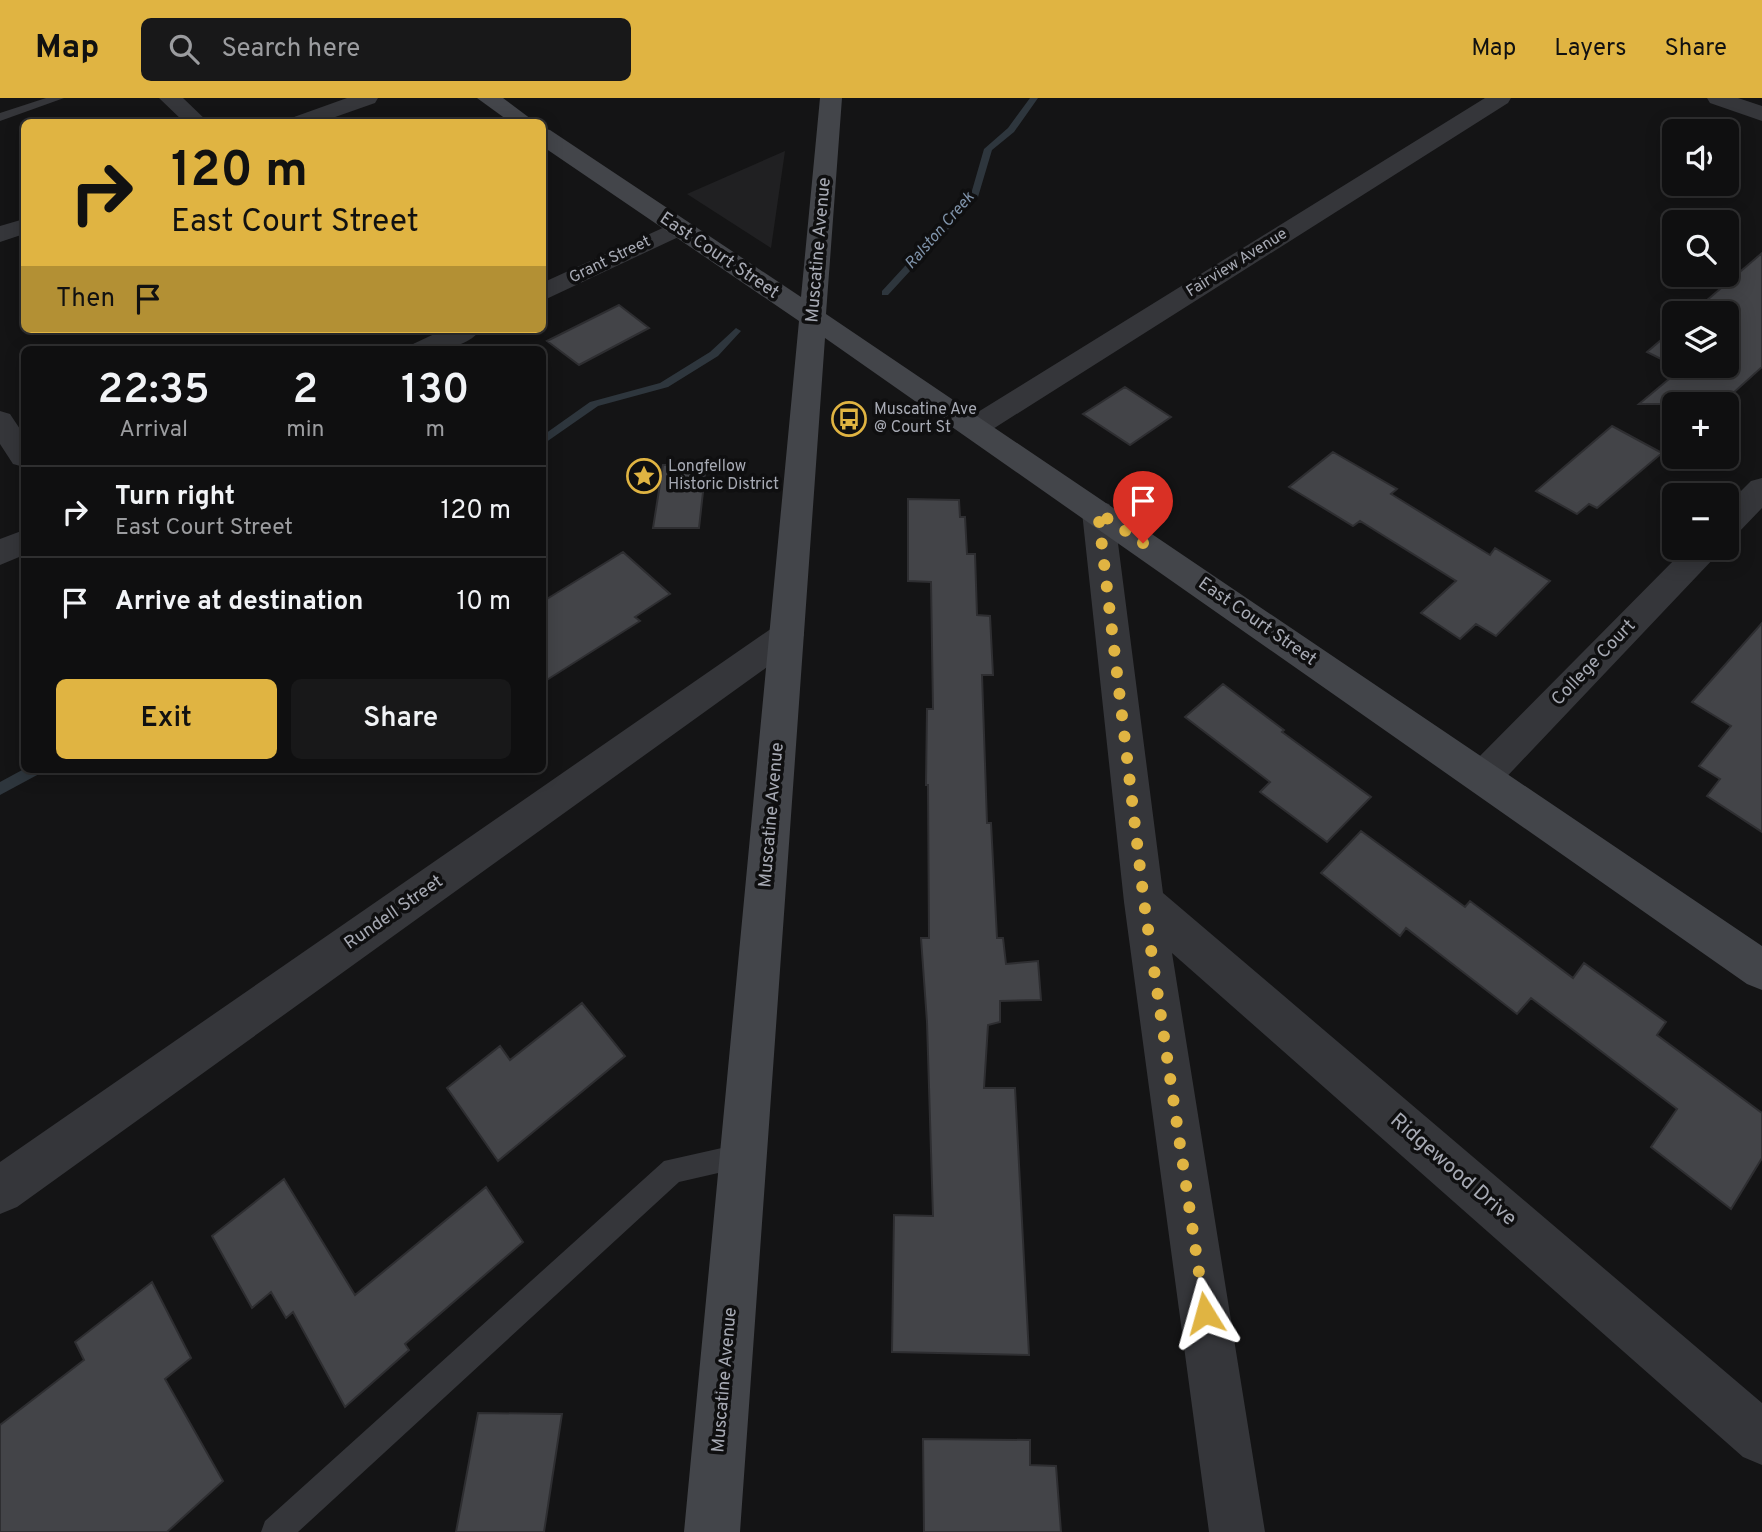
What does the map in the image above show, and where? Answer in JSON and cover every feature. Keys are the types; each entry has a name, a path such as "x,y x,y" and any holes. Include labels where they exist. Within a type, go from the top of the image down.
{"street":[{"path":"170,98 194,119"},
{"path":"310,119 368,98"},
{"path":"488,98 520,119"},
{"name":"Muscatine Avenue","path":"712,1532 831,98"},
{"name":"Fairview Avenue","path":"975,427 1500,98"},
{"path":"1718,98 1762,114"},
{"name":"East Court Street","path":"546,138 975,427 1762,970"},
{"path":"0,235 21,227"},
{"name":"Grant Street","path":"546,291 678,228"},
{"path":"431,346 459,333"},
{"path":"0,421 21,452"},
{"path":"1739,513 1762,489"},
{"path":"1098,512 1144,902 1237,1532"},
{"path":"0,554 21,544"},
{"name":"College Court","path":"1483,777 1693,560"},
{"name":"Rundell Street","path":"0,1189 788,635"},
{"name":"Ridgewood Drive","path":"1144,902 1762,1438"}],"lane":[{"path":"0,117 58,98"},
{"path":"276,1532 673,1170 744,1156"}],"shaded area":[{"path":"785,151 771,248 687,194"}],"building":[{"path":"1762,253 1762,367 1734,392 1662,392 1662,404 1639,404 1670,378 1739,378 1739,301 1706,301 1722,287 1739,287 1739,273"},
{"path":"619,305 649,328 579,365 547,341"},
{"path":"1662,339 1662,360 1647,352"},
{"path":"1125,387 1171,417 1130,445 1083,414"},
{"path":"1612,426 1662,453 1597,508 1589,504 1577,514 1536,491"},
{"path":"1333,452 1397,489 1391,494 1490,555 1495,548 1550,581 1496,636 1476,624 1460,639 1421,613 1456,581 1360,521 1353,526 1289,487"},
{"path":"663,465 706,465 699,528 653,528"},
{"path":"908,499 959,500 960,517 965,517 967,554 975,554 977,615 990,616 993,675 982,675 987,823 991,823 997,938 1003,938 1006,964 1038,961 1041,1000 1000,1001 1000,1022 988,1025 984,1088 1015,1088 1029,1355 892,1352 894,1215 933,1216 927,1022 921,938 929,938 926,785 927,709 933,709 931,582 908,581"},
{"path":"623,552 670,594 635,617 640,621 546,680 546,600"},
{"path":"1762,623 1762,832 1707,796 1720,779 1699,766 1731,726 1692,702"},
{"path":"1223,684 1284,730 1282,732 1371,797 1327,842 1260,792 1270,782 1185,717"},
{"path":"1361,831 1465,907 1470,901 1573,978 1584,963 1666,1022 1657,1035 1762,1113 1762,1158 1731,1209 1651,1147 1677,1109 1531,998 1517,1014 1406,928 1400,936 1321,873"},
{"path":"582,1003 625,1056 498,1161 447,1088 500,1046 510,1060"},
{"path":"284,1179 355,1295 486,1187 523,1242 405,1344 409,1350 345,1407 293,1312 286,1318 271,1292 252,1308 212,1236"},
{"path":"152,1282 191,1358 165,1379 223,1481 167,1532 0,1532 0,1425 84,1360 75,1342"},
{"path":"478,1413 562,1414 544,1532 456,1532"},
{"path":"923,1439 1030,1440 1030,1465 1056,1466 1061,1532 924,1532"}],"waterway":[{"name":"Ralston Creek","path":"885,293 975,195 988,149 1011,130 1034,98"},
{"name":"Ralston Creek","path":"546,439 594,404 664,385 714,354 736,331"},
{"name":"Ralston Creek","path":"0,789 29,773"}],"place":[{"name":"Muscatine Ave @ Court St","path":"849,419"},
{"name":"Longfellow Historic District","path":"644,476"}],"route":[{"path":"1143,543 1098,512 1144,902 1205,1313"}]}
